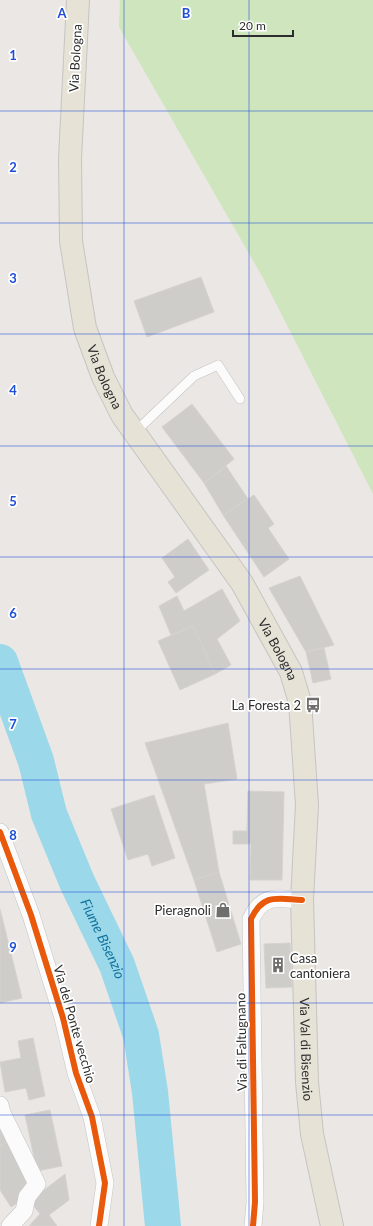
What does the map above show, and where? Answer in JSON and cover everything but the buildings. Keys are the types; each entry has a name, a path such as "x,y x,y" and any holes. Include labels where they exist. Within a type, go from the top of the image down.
{"main road":[{"name":"Via Bologna","path":"78,0 70,159 71,241 85,328 106,383 122,415 136,432 242,583 291,672 300,702"},
{"name":"Via Val di Bisenzio","path":"300,702 307,805 302,900 307,1082 312,1134 332,1226"}],"street":[{"name":"Via del Ponte vecchio","path":"0,832 31,915 63,1018 76,1072 92,1117 105,1183 99,1226"},
{"name":"Via di Faltugnano","path":"253,1226 251,919 258,904 265,901 273,899 302,900"},
{"path":"0,1105 2,1113 37,1184 27,1197 24,1211 12,1226"}],"lane":[{"path":"136,432 194,376 218,365 240,399"}],"green space":[{"path":"120,0 373,0 373,494 263,278 119,27"}],"waterway":[{"name":"Fiume Bisenzio","path":"0,662 36,761 49,814 77,882 117,965 141,1035 150,1092 163,1226"}],"cycle path":[{"path":"0,832 31,915 63,1018 76,1073 92,1117 105,1183 99,1226"},
{"path":"253,1226 255,1202 251,919 256,911 266,901 272,899 302,900"}],"place":[{"name":"La Foresta 2","path":"313,705"},
{"name":"Pieragnoli","path":"223,910"},
{"name":"Casa cantoniera","path":"278,965"}]}
